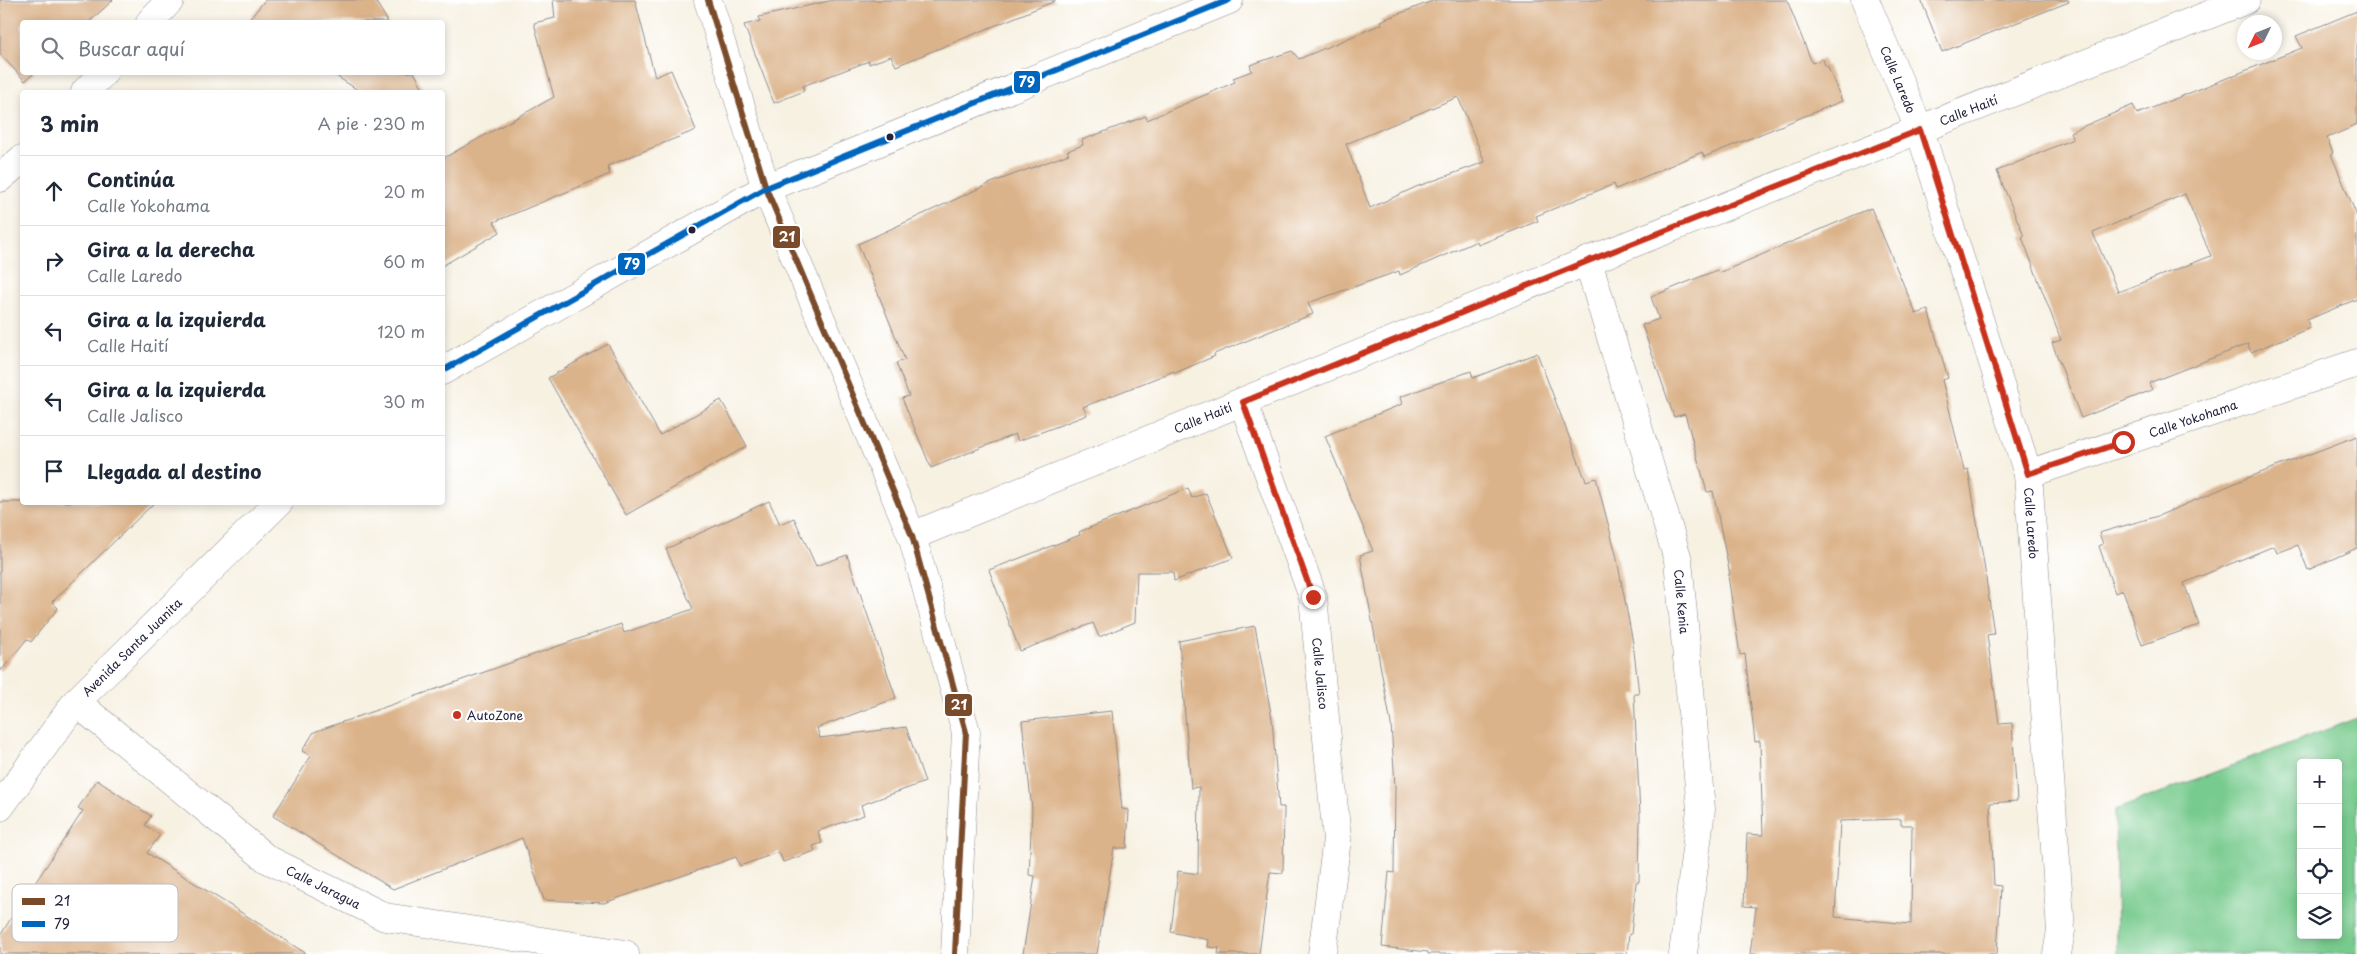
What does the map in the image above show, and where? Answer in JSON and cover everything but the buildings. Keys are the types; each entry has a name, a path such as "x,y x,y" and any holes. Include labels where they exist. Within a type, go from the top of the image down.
{"street":[{"path":"152,20 170,0"},
{"path":"708,0 766,188 912,536 966,732 955,954"},
{"path":"445,369 766,188 1229,0"},
{"name":"Calle Laredo","path":"1865,0 1920,130 2028,474 2060,931 2057,954"},
{"name":"Calle Haití","path":"912,536 1588,261 2246,0"},
{"path":"87,90 101,75"},
{"path":"0,178 20,160"},
{"name":"Calle Kenia","path":"1588,261 1678,560 1701,809 1683,954"},
{"name":"Calle Yokohama","path":"2028,474 2357,363"},
{"name":"Calle Jalisco","path":"1243,402 1313,597 1337,839 1322,954"},
{"name":"Avenida Santa Juanita","path":"0,807 76,702 276,505"},
{"name":"Calle Jaragua","path":"76,702 266,859 385,917 625,954"}],"green space":[{"path":"2357,718 2357,954 2117,954 2115,810"}],"transit line":[{"name":"21","path":"708,0 766,188 912,536 966,732 955,954"},
{"name":"79","path":"445,369 766,188 1229,0"}],"place":[{"name":"AutoZone","path":"457,715"}],"route":[{"path":"1313,597 1243,402 1588,261 1920,130 2028,474 2123,442"}]}
